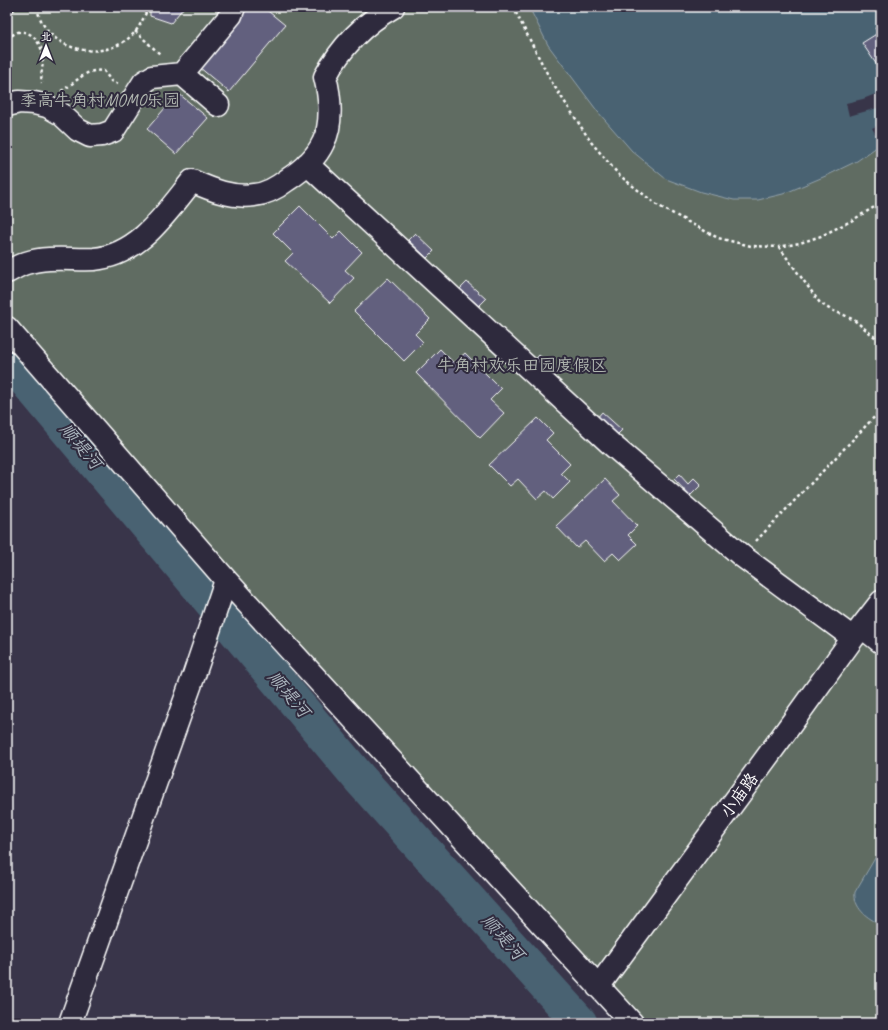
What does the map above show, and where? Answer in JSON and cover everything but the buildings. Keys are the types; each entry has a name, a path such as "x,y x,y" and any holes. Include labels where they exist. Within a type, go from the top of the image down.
{"street":[{"path":"7,104 19,102 47,106 61,114 78,130 90,136 102,135 113,131 144,82 152,77 182,74 231,15 234,7"},
{"path":"7,272 26,263 49,259 95,258 117,253 132,245 155,227 192,181 215,191 235,195 255,195 271,190 285,182 307,164 323,143 328,127 330,108 329,92 325,77 335,59 365,25 393,7"},
{"path":"182,74 218,105"},
{"path":"307,164 612,445 742,556 857,632 881,642"},
{"path":"7,328 223,589 632,1023"},
{"path":"70,1023 194,675 223,589"},
{"name":"小庙路","path":"598,987 857,632 881,602"}],"path":[{"path":"7,14 18,7"},
{"path":"37,7 46,28 59,41 75,49 93,52 111,49 126,40 139,27 147,7"},
{"path":"512,7 551,81 591,142 618,175 657,205 718,238 751,246 780,247 821,236 851,221 881,203"},
{"path":"135,31 182,74"},
{"path":"7,39 18,32 26,32 38,41 43,58 40,76 44,86"},
{"path":"55,92 62,91 69,87 88,72 97,70 104,71 111,81 117,84 123,84 140,79 148,80"},
{"path":"780,247 820,303 831,310 844,314 854,320 881,342"},
{"path":"742,556 881,410"}],"green space":[{"name":"牛角村欢乐田园度假区","path":"7,7 881,7 881,1023 623,1023 7,322"}],"water":[{"path":"529,7 881,7 881,144 857,161 828,175 783,194 758,200 734,200 701,192 666,179 632,151 598,112 548,45"},
{"path":"881,848 881,924 866,916 862,912 856,903 855,892"}],"pier":[{"path":"881,85 881,92 878,87"},
{"path":"881,92 881,107 849,116 846,103 863,99"},
{"path":"881,124 881,144 872,128"}],"waterway":[{"name":"顺堤河","path":"7,358 360,779 580,1023"}],"park label":[{"name":"季高牛角村MOMO乐园","path":"100,100"}]}
